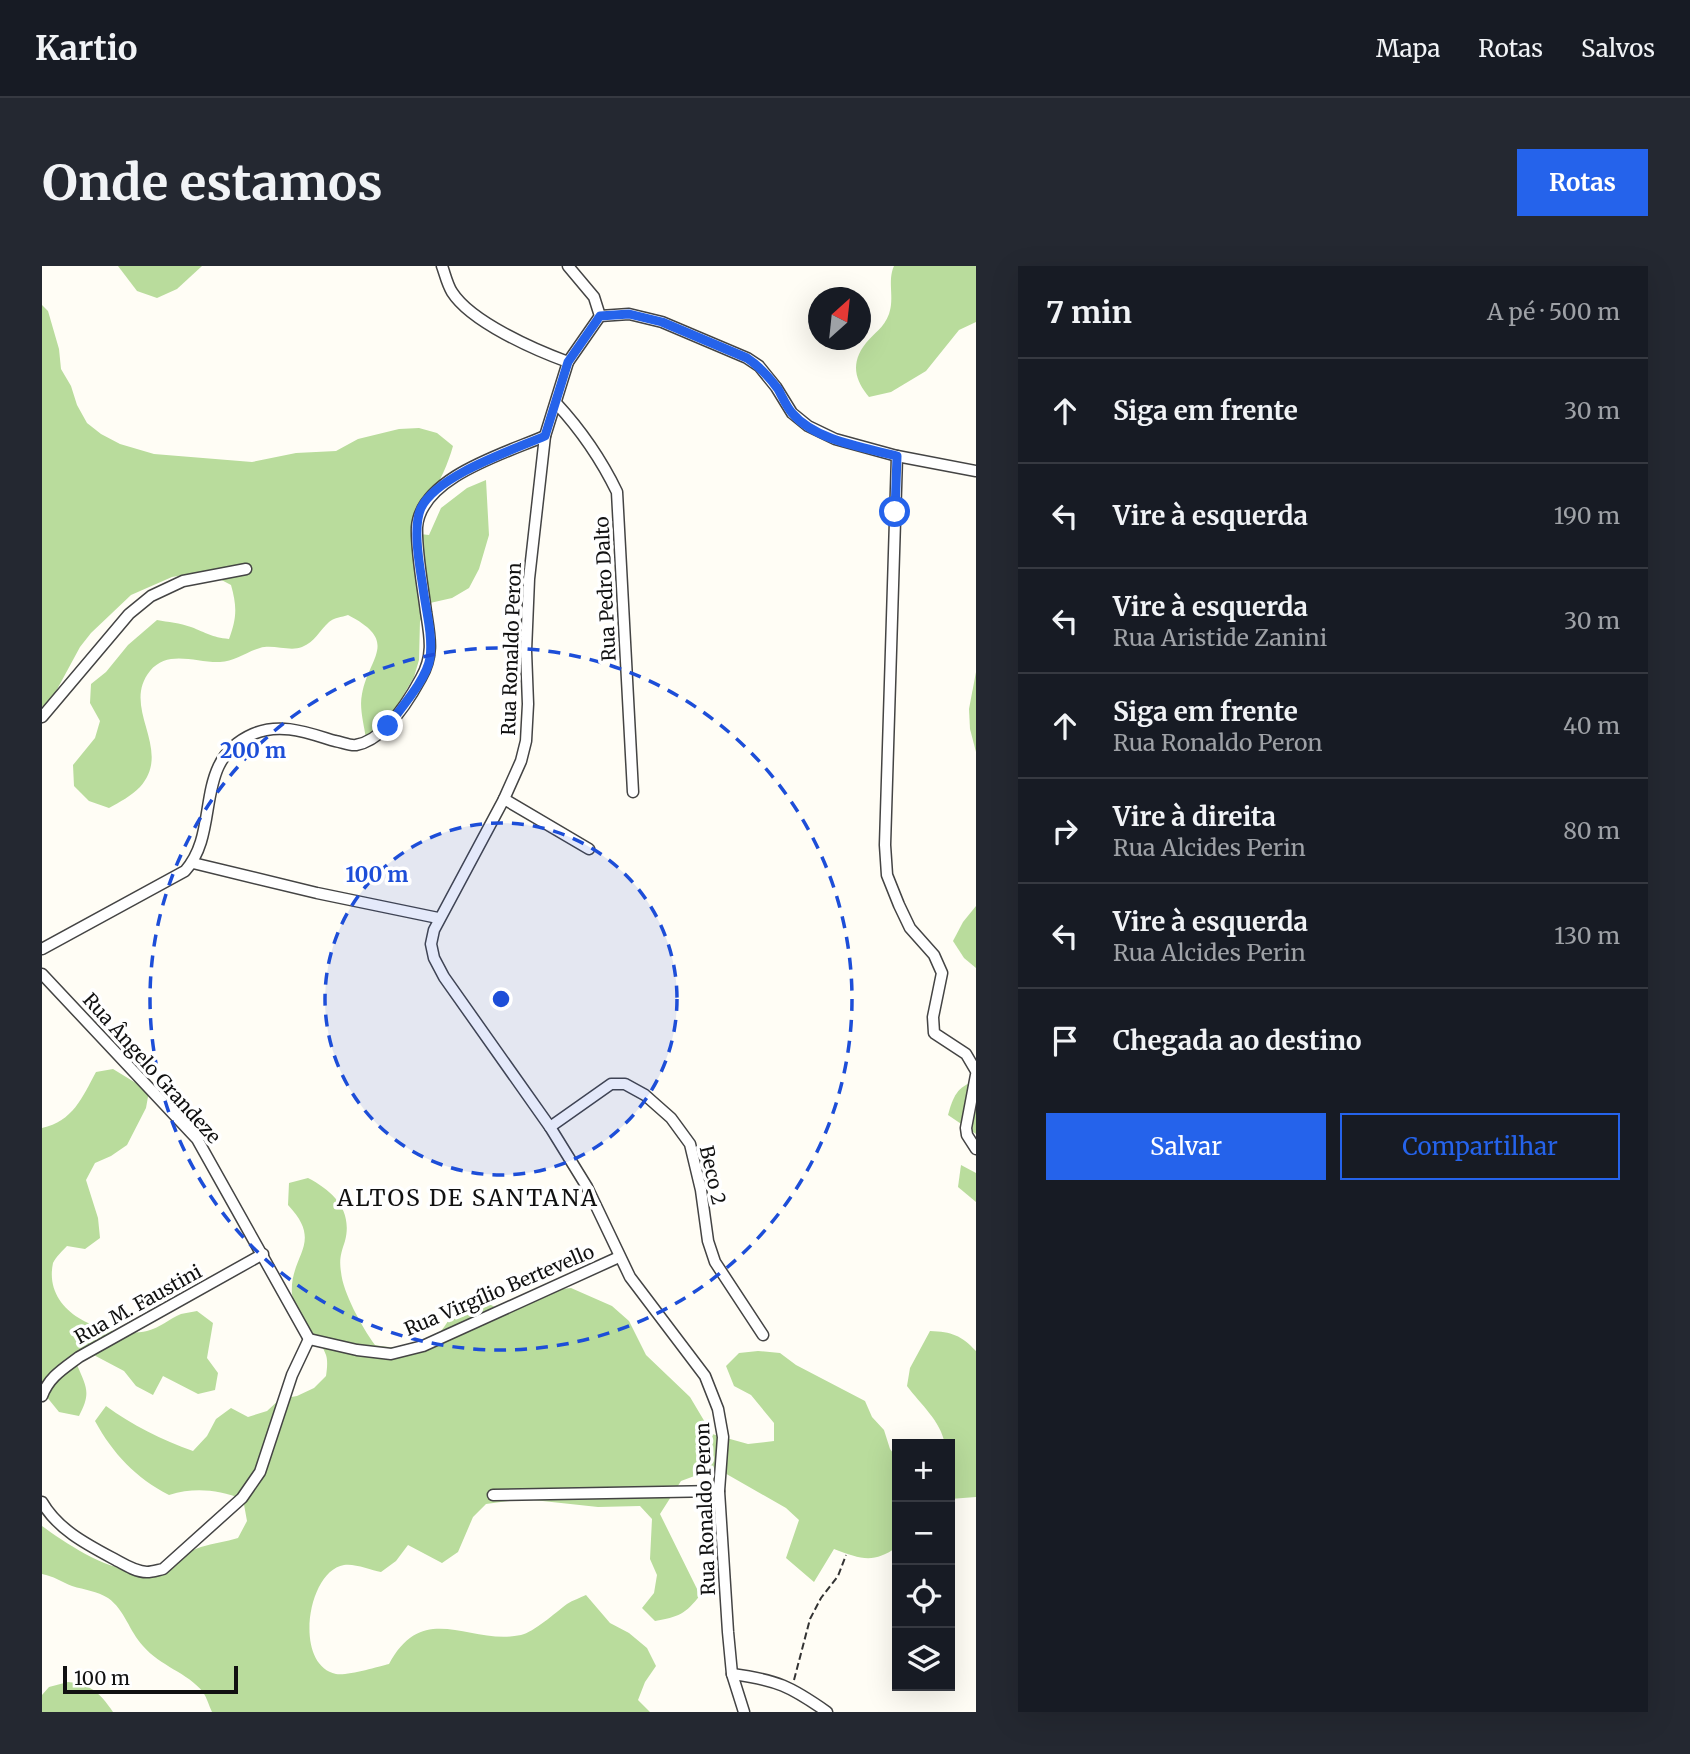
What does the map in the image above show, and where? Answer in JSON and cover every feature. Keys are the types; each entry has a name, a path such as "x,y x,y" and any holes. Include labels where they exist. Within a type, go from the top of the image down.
{"street":[{"path":"442,266 452,292 470,311 544,354 568,362"},
{"path":"568,266 594,297 600,316 629,314 662,322 747,358 759,366 792,413 808,426 835,439 897,456 976,471"},
{"name":"Rua Ronaldo Peron","path":"600,316 568,362 545,436 529,579 526,651 528,704 526,741 521,761 504,799 438,918 431,944 434,958 444,977 550,1127 587,1187 630,1277 705,1376 718,1409 723,1437 719,1491 732,1674 744,1712"},
{"name":"Rua Pedro Dalto","path":"556,403 572,419 603,463 617,492 633,792"},
{"path":"42,948 185,871 192,863 201,841 212,777 224,757 237,744 254,734 280,728 297,729 354,746 374,738 388,726 420,680 430,660 417,527 421,508 431,495 468,469 545,436"},
{"path":"897,456 884,812 887,875 910,928 939,964 942,973 933,1017 934,1033 966,1054 976,1073 966,1128 967,1136 976,1149"},
{"path":"42,717 129,614 150,596 183,582 246,569"},
{"path":"504,799 589,849"},
{"path":"192,863 317,894 438,918"},
{"name":"Rua Ângelo Grandeze","path":"42,974 197,1139 309,1339"},
{"name":"Beco 2","path":"550,1127 611,1084 625,1084 645,1095 671,1118 690,1144 701,1190 708,1241 715,1262 763,1335"},
{"name":"Rua M. Faustini","path":"42,1395 46,1384 54,1375 79,1357 263,1254"},
{"name":"Rua Virgílio Bertevello","path":"309,1339 358,1350 391,1353 423,1346 619,1258"},
{"path":"42,1502 69,1532 87,1544 137,1570 148,1572 163,1569 242,1498 260,1472 292,1376 309,1339"},
{"path":"493,1495 719,1491"},
{"path":"732,1674 767,1679 792,1688 827,1712"}],"path":[{"path":"792,1688 810,1619 821,1598 838,1576 846,1555"}],"green space":[{"path":"118,266 202,266 177,289 157,298 137,291"},
{"path":"894,266 976,266 976,322 959,330 926,371 891,392 869,397 860,384 856,364 861,350 871,350 871,337 882,327 889,314"},
{"path":"42,305 48,311 59,349 61,369 87,423 120,444 154,454 252,462 296,453 336,451 358,439 399,429 419,428 437,433 453,446 440,479 411,533 429,535 441,508 467,488 486,480 489,535 479,569 469,588 452,598 430,603 420,621 419,660 414,677 384,728 366,739 361,699 377,650 377,642 373,633 348,615 331,621 302,647 265,647 225,662 174,659 157,664 142,685 143,714 152,758 149,773 140,787 109,808 89,801 74,786 73,765 95,738 100,721 90,703 91,684 106,672 128,645 157,620 183,624 213,636 229,639 234,625 235,606 231,585 212,575 194,573 172,577 131,595 91,633 80,647 54,695 42,707"},
{"path":"976,672 976,752 970,729 969,709"},
{"path":"976,906 976,968 964,958 953,941"},
{"path":"113,1069 149,1091 146,1108 127,1145 95,1163 86,1180 98,1218 100,1238 85,1249 67,1246 53,1263 52,1281 58,1297 68,1309 82,1320 115,1331 147,1331 181,1314 197,1311 213,1323 207,1358 218,1373 215,1390 198,1394 163,1376 153,1395 136,1386 124,1371 90,1353 77,1365 86,1390 85,1402 79,1416 59,1412 46,1396 42,1395 42,1128 53,1125 69,1114 96,1072"},
{"path":"976,1081 976,1134 948,1115 957,1093 964,1086"},
{"path":"961,1165 976,1173 976,1202 958,1187"},
{"path":"308,1178 333,1195 339,1203 347,1230 340,1260 345,1290 375,1345 411,1347 427,1342 441,1331 464,1300 483,1301 503,1311 520,1308 535,1297 552,1290 571,1288 612,1306 629,1321 646,1355 690,1397 712,1434 748,1444 774,1441 774,1423 751,1395 734,1386 726,1366 739,1353 780,1353 796,1365 865,1401 872,1417 884,1430 892,1452 892,1550 881,1556 867,1558 834,1549 814,1582 786,1558 799,1520 786,1508 716,1468 681,1481 660,1514 700,1595 681,1614 655,1621 642,1608 654,1593 657,1575 650,1559 652,1519 640,1506 598,1507 524,1499 486,1504 473,1517 458,1552 442,1563 408,1545 396,1561 381,1572 348,1565 331,1571 321,1583 310,1618 314,1654 322,1667 341,1674 389,1664 403,1645 417,1634 433,1629 502,1637 521,1635 586,1595 610,1623 629,1633 647,1648 656,1666 645,1682 638,1700 650,1712 212,1712 197,1685 150,1653 138,1640 119,1608 108,1598 42,1574 42,1526 99,1561 135,1570 152,1568 201,1547 238,1538 247,1521 243,1499 206,1491 169,1495 126,1464 95,1421 106,1406 148,1432 193,1451 207,1436 216,1419 231,1408 248,1417 267,1411 280,1399 297,1396 314,1388 326,1376 326,1355 318,1339 297,1311 292,1294 292,1281 305,1240 299,1218 288,1205 289,1183"},
{"path":"930,1331 956,1335 976,1351 976,1497 955,1499 955,1439 944,1439 934,1420 907,1386 910,1368"},
{"path":"68,1682 95,1691 113,1712 42,1712 42,1695 49,1687"}],"district":[{"name":"ALTOS DE SANTANA","path":"468,1198"}],"route":[{"path":"388,726 420,680 430,660 417,527 421,508 431,495 468,469 545,436 568,362 600,316 629,314 662,322 747,358 759,366 792,413 808,426 835,439 897,456 895,512"}]}
